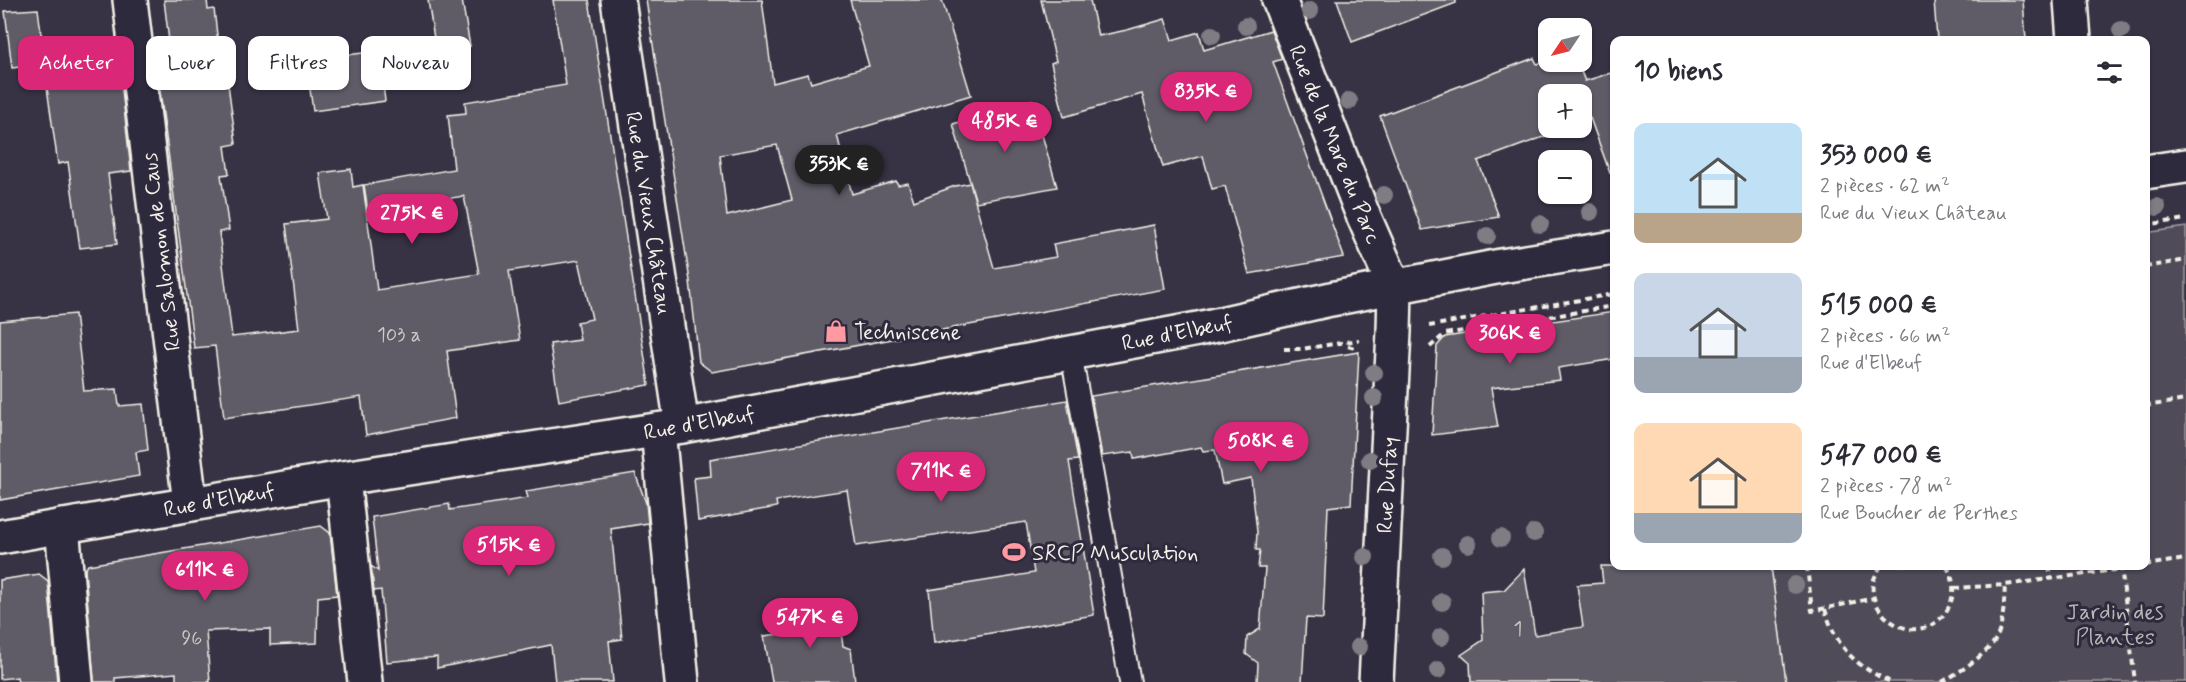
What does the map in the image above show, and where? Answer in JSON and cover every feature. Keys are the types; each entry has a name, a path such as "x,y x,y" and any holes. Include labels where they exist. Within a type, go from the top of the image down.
{"street":[{"name":"Rue Salomon de Caus","path":"130,0 190,504"},
{"name":"Rue du Vieux Château","path":"618,0 670,428 682,682"},
{"name":"Rue de la Mare du Parc","path":"1279,0 1366,223 1395,288"},
{"path":"2071,0 2074,36"},
{"path":"2150,171 2186,166"},
{"name":"Rue d'Elbeuf","path":"0,537 343,478 670,428 1198,329 1331,299 1501,266 1610,249"},
{"name":"Rue Dufay","path":"1376,682 1395,288"},
{"path":"343,478 365,682"},
{"path":"62,526 76,682"}],"lane":[{"path":"1071,353 1131,682"}],"path":[{"path":"2150,224 2186,219"},
{"path":"2150,266 2186,260"},
{"path":"1432,326 1610,295"},
{"path":"1428,354 1430,347 1445,334 1610,307"},
{"path":"2150,405 2186,400"},
{"path":"2150,564 2186,560"},
{"path":"1807,570 1812,611 1874,598"},
{"path":"1879,570 1874,582 1874,598 1886,619 1905,629 1924,628 1944,616 1953,597 1954,588 1947,570"},
{"path":"2049,570 2050,578"},
{"path":"1954,588 2005,585 2102,570"},
{"path":"2121,570 2135,682"},
{"path":"1942,682 1962,672 1996,638 2004,610 2005,585"},
{"path":"1825,609 1831,629 1852,659 1868,671 1891,682"}],"green space":[{"name":"Jardin des Plantes","path":"2186,227 2186,682 1786,682 1772,570 2150,570 2150,232"}],"building":[{"path":"164,0 207,0 208,10 214,9 217,36 168,36"},
{"path":"428,0 462,0 468,36 434,36"},
{"path":"553,0 589,0 649,385 559,401 550,344 580,340 577,322 592,319 579,260 509,271 520,340 447,351 456,418 366,435 361,397 224,418 215,346 194,348 160,90 229,90 236,144 225,146 229,174 221,175 229,230 219,232 232,337 299,329 286,224 327,219 320,173 351,169 353,187 363,185 377,290 479,274 464,196 368,211 364,185 454,169 448,115 466,113 465,102 566,85"},
{"path":"646,0 762,0 773,83 808,74 811,83 869,66 850,0 942,0 971,95 837,135 852,194 896,181 898,185 908,183 914,201 970,183 994,268 1056,257 1053,244 1154,225 1165,289 712,372 699,362 690,281","holes":["777,145 792,200 727,216 720,155"]},
{"path":"1041,0 1090,0 1098,36 1165,19 1172,40 1199,32 1204,50 1271,30 1282,59 1273,62 1344,257 1249,274 1225,186 1212,189 1203,156 1163,167 1142,94 1064,117 1051,63 1056,61"},
{"path":"1337,0 1456,0 1456,3 1352,42"},
{"path":"1934,0 2023,0 2026,36 1937,36"},
{"path":"38,9 41,36 18,36 18,67 12,68 5,11"},
{"path":"361,53 361,90 384,90 385,101 313,111 310,90 349,90 349,55"},
{"path":"1534,58 1538,64 1538,72 1581,72 1585,81 1610,73 1610,173 1592,124 1592,84 1538,84 1538,138 1541,138 1478,161 1499,217 1422,230 1380,116"},
{"path":"47,90 122,90 131,171 108,174 117,244 80,248 68,162 58,164"},
{"path":"1032,100 1057,187 976,202 953,124"},
{"path":"1610,313 1610,360 1558,368 1560,380 1491,388 1498,427 1432,435 1437,346 1445,337"},
{"path":"75,314 84,391 117,389 119,406 143,404 148,450 136,452 139,476 0,500 0,321"},
{"path":"1359,352 1351,504 1328,507 1323,619 1306,618 1302,682 1257,682 1258,663 1246,654 1247,637 1260,629 1265,568 1258,568 1260,550 1256,550 1257,532 1251,478 1222,484 1215,450 1203,451 1201,447 1134,459 1133,452 1102,456 1091,396"},
{"path":"1067,400 1078,460 1069,461 1094,615 934,643 929,590 1034,573 1026,522 856,546 847,490 776,501 777,507 698,521 694,478 711,476 710,459"},
{"path":"635,473 646,503 648,523 611,529 622,639 609,641 613,682 555,682 551,645 437,668 437,657 387,662 381,590 374,591 371,566 378,571 372,517 449,504 450,510 528,498 526,491"},
{"path":"321,526 330,533 337,595 318,597 317,643 270,645 270,629 206,631 210,682 176,682 176,673 115,678 115,682 94,682 85,570 88,565"},
{"path":"1601,566 1610,566 1610,570 1772,570 1786,682 1471,682 1470,663 1461,655 1483,640 1481,592 1504,590 1524,569 1535,635 1583,627 1577,585 1603,583"},
{"path":"39,574 48,581 57,682 18,682 17,677 0,679 0,580"},
{"path":"837,605 843,646 851,649 855,682 772,682 764,636 787,633 784,613"}],"place":[{"name":"Techniscene","path":"836,331"},
{"name":"SRCP Musculation","path":"1014,552"}]}
